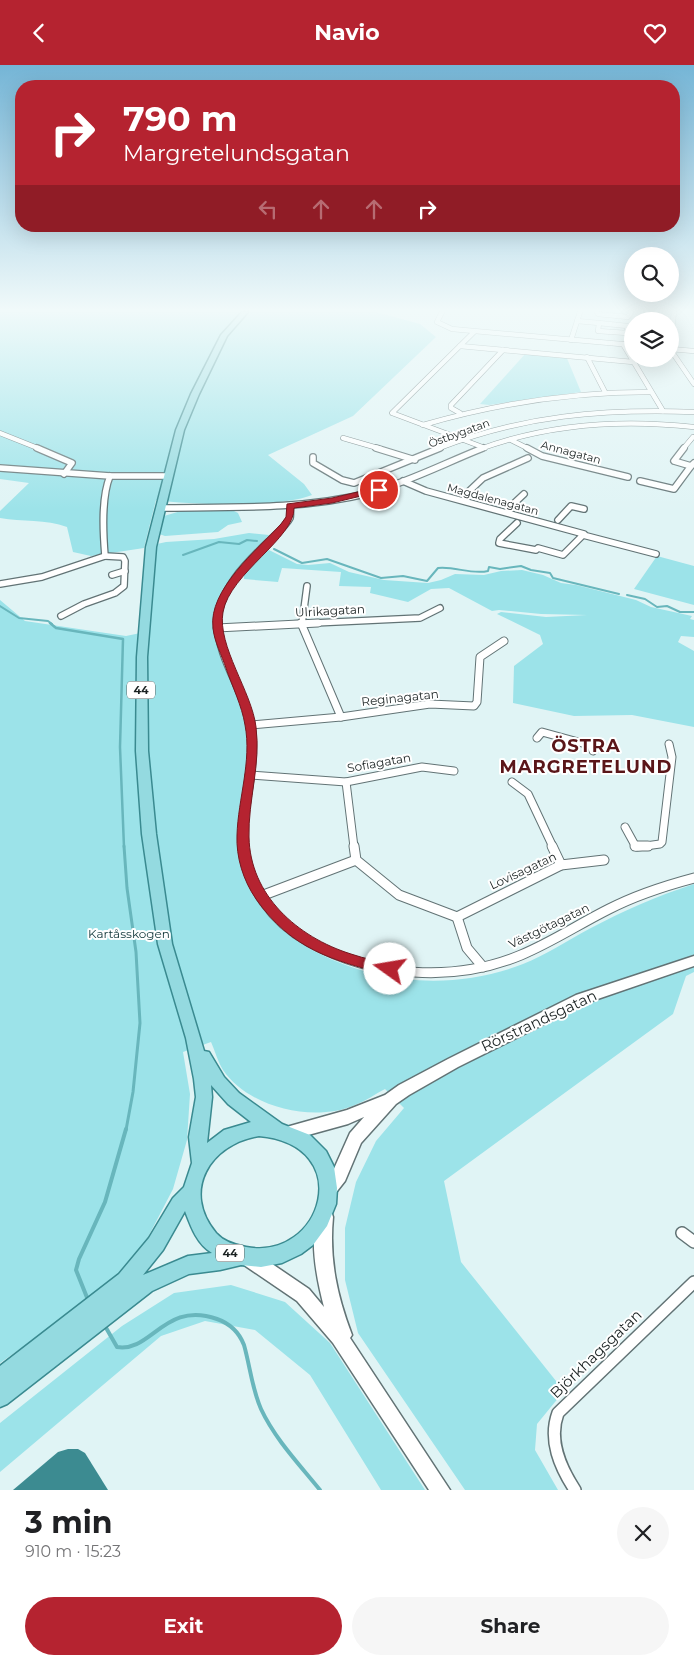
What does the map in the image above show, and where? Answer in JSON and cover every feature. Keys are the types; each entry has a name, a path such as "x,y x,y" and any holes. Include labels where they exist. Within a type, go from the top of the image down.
{"main road":[{"name":"44","path":"201,1163 198,1137 204,1087 194,1038 165,943 149,834 142,751 142,666 151,547 180,430 203,378"},
{"name":"Rörstrandsgatan","path":"283,1131 348,1117 391,1099 453,1063 581,999 694,961"},
{"name":"44","path":"0,1397 145,1284 188,1265 245,1257 276,1255 301,1243 314,1230 327,1199 328,1180 321,1160 308,1143 283,1131 228,1096 213,1077 194,1038"},
{"name":"Rörstrandsgatan","path":"327,1199 339,1177 355,1138 391,1099"},
{"name":"44","path":"245,1257 216,1245 203,1232 193,1209 192,1192 194,1182 201,1163 212,1149 226,1139 242,1131 259,1128 283,1131"},
{"name":"44","path":"0,1379 126,1281 156,1244 179,1204 192,1192"},
{"path":"327,1199 324,1224 326,1283 333,1309 348,1349"},
{"path":"245,1257 303,1295 348,1349 440,1490"}],"street":[{"path":"427,378 392,413 485,448"},
{"path":"460,413 452,408 451,405 476,378"},
{"path":"598,378 605,392"},
{"path":"642,378 663,411"},
{"path":"424,425 460,413 531,399 605,392 650,392"},
{"name":"Östbygatan","path":"313,457 313,463 342,480 354,483 465,439 516,424 563,416 618,412 694,412"},
{"path":"160,508 290,506 345,498 369,493 403,481 485,448 546,431 598,424 648,423 694,427"},
{"path":"0,433 72,463 64,474"},
{"path":"669,495 693,464 674,461 693,437"},
{"path":"343,438 415,460"},
{"name":"Annagatan","path":"511,440 542,456 628,477"},
{"path":"684,447 694,449"},
{"path":"465,495 483,477 528,458"},
{"path":"0,468 64,474 168,476"},
{"path":"105,556 103,528 107,483 110,476"},
{"name":"Magdalenagatan","path":"403,481 426,491 656,554"},
{"path":"640,481 674,489"},
{"path":"510,507 524,494"},
{"name":"Västgötagatan","path":"290,506 290,517 284,526 233,581 224,595 218,611 218,628 251,725 252,739 244,819 243,852 249,875 273,913 296,934 316,946 350,960 379,968 416,972 460,971 483,967 520,955 637,895 694,879"},
{"path":"558,520 571,506 584,509"},
{"path":"517,523 500,539 499,543 536,550 538,548 563,555 581,533"},
{"path":"0,584 42,577 105,556 123,557 125,561 124,586 121,590 84,603 61,616"},
{"path":"112,575 124,571"},
{"path":"307,586 301,623 342,717"},
{"name":"Ulrikagatan","path":"218,628 420,618 440,608"},
{"name":"Reginagatan","path":"251,725 342,717 430,704 474,706 477,702 480,657 504,641"},
{"path":"537,738 542,732 582,743 590,743 593,751"},
{"path":"625,827 636,847 660,844 662,842 672,757 670,744"},
{"name":"Sofiagatan","path":"249,775 346,781 422,767 454,771"},
{"path":"346,781 356,860 399,895 457,917 467,948 483,967"},
{"path":"512,782 528,794 561,865"},
{"path":"261,896 356,860"},
{"name":"Lovisagatan","path":"457,917 561,865 604,860"},
{"path":"682,1233 694,1242"},
{"name":"Björkhagsgatan","path":"575,1490 562,1472 556,1454 554,1434 558,1414 570,1400 694,1282"}],"green space":[{"path":"0,378 392,378 353,416 268,455 304,484 312,495 298,499 258,504 213,504 156,500 144,548 91,556 73,552 67,527 59,524 0,518 0,511 29,483 0,479"},
{"path":"503,378 575,378 581,392 489,405 480,404"},
{"path":"181,511 234,511 238,513 242,522 228,525 218,532 165,536 159,534 164,516"},
{"name":"Kartåsskogen","path":"249,533 269,535 241,566 223,591 217,604 214,631 219,650 242,707 247,728 247,768 238,833 241,866 252,894 270,918 293,938 318,953 342,964 367,972 419,980 472,978 523,964 627,910 694,884 694,972 686,976 673,1014 444,1181 461,1262 564,1391 537,1424 535,1450 558,1490 465,1490 358,1333 345,1280 345,1228 356,1182 376,1141 404,1108 385,1089 363,1102 339,1110 302,1112 283,1109 265,1103 234,1083 221,1067 211,1042 183,1052 190,1094 187,1140 173,1189 147,1239 109,1287 0,1363 0,600 25,621 126,636 150,631 151,587 157,544 214,539"},
{"path":"269,550 297,564 330,563 349,572 384,580 428,583 455,574 484,575 501,571 522,570 543,575 561,583 636,600 651,607 692,616 690,619 694,620 694,637 681,636 678,642 694,651 694,727 632,715 574,716 513,703 514,666 543,644 540,635 497,614 501,612 546,617 587,615 492,611 449,588 431,589 408,602 370,593 371,587 339,586 341,572 282,568 278,582 244,579 244,575 264,552"},
{"path":"657,556 694,566 694,605 634,589"},
{"path":"231,1285 285,1302 330,1343 425,1490 381,1490 310,1375 255,1330 205,1321 161,1336 0,1472 0,1423 122,1326 174,1293"}],"building":[{"path":"78,1449 85,1453 108,1490 13,1490 58,1452"}],"waterway":[{"path":"183,555 219,542 239,544 247,540 257,541"},
{"path":"274,549 302,563 327,559 381,578 403,576 427,581 438,568 482,572 488,571 489,567 500,569 521,566 531,570 550,573 553,578 619,594"},
{"path":"627,595 645,599 657,607 667,606 680,612 694,612"},
{"path":"0,606 19,618 48,621 52,624"},
{"path":"50,623 56,628 123,639 120,747 124,847"},
{"path":"124,846 127,888 136,952 140,1023 133,1092 126,1130"},
{"path":"88,1300 76,1270 79,1259 105,1202 126,1129"},
{"path":"105,1326 117,1347 129,1347 140,1342 171,1321 184,1316 199,1315 217,1319 230,1326 240,1336 244,1345 255,1394 273,1431 320,1490"}],"district":[{"name":"ÖSTRA MARGRETELUND","path":"586,756"}],"route":[{"path":"379,490 332,501 290,506 290,517 284,526 233,581 224,595 218,611 218,628 221,643 244,701 251,725 252,749 244,819 243,852 254,886 280,921 296,934 316,946 350,960 390,969"}]}
